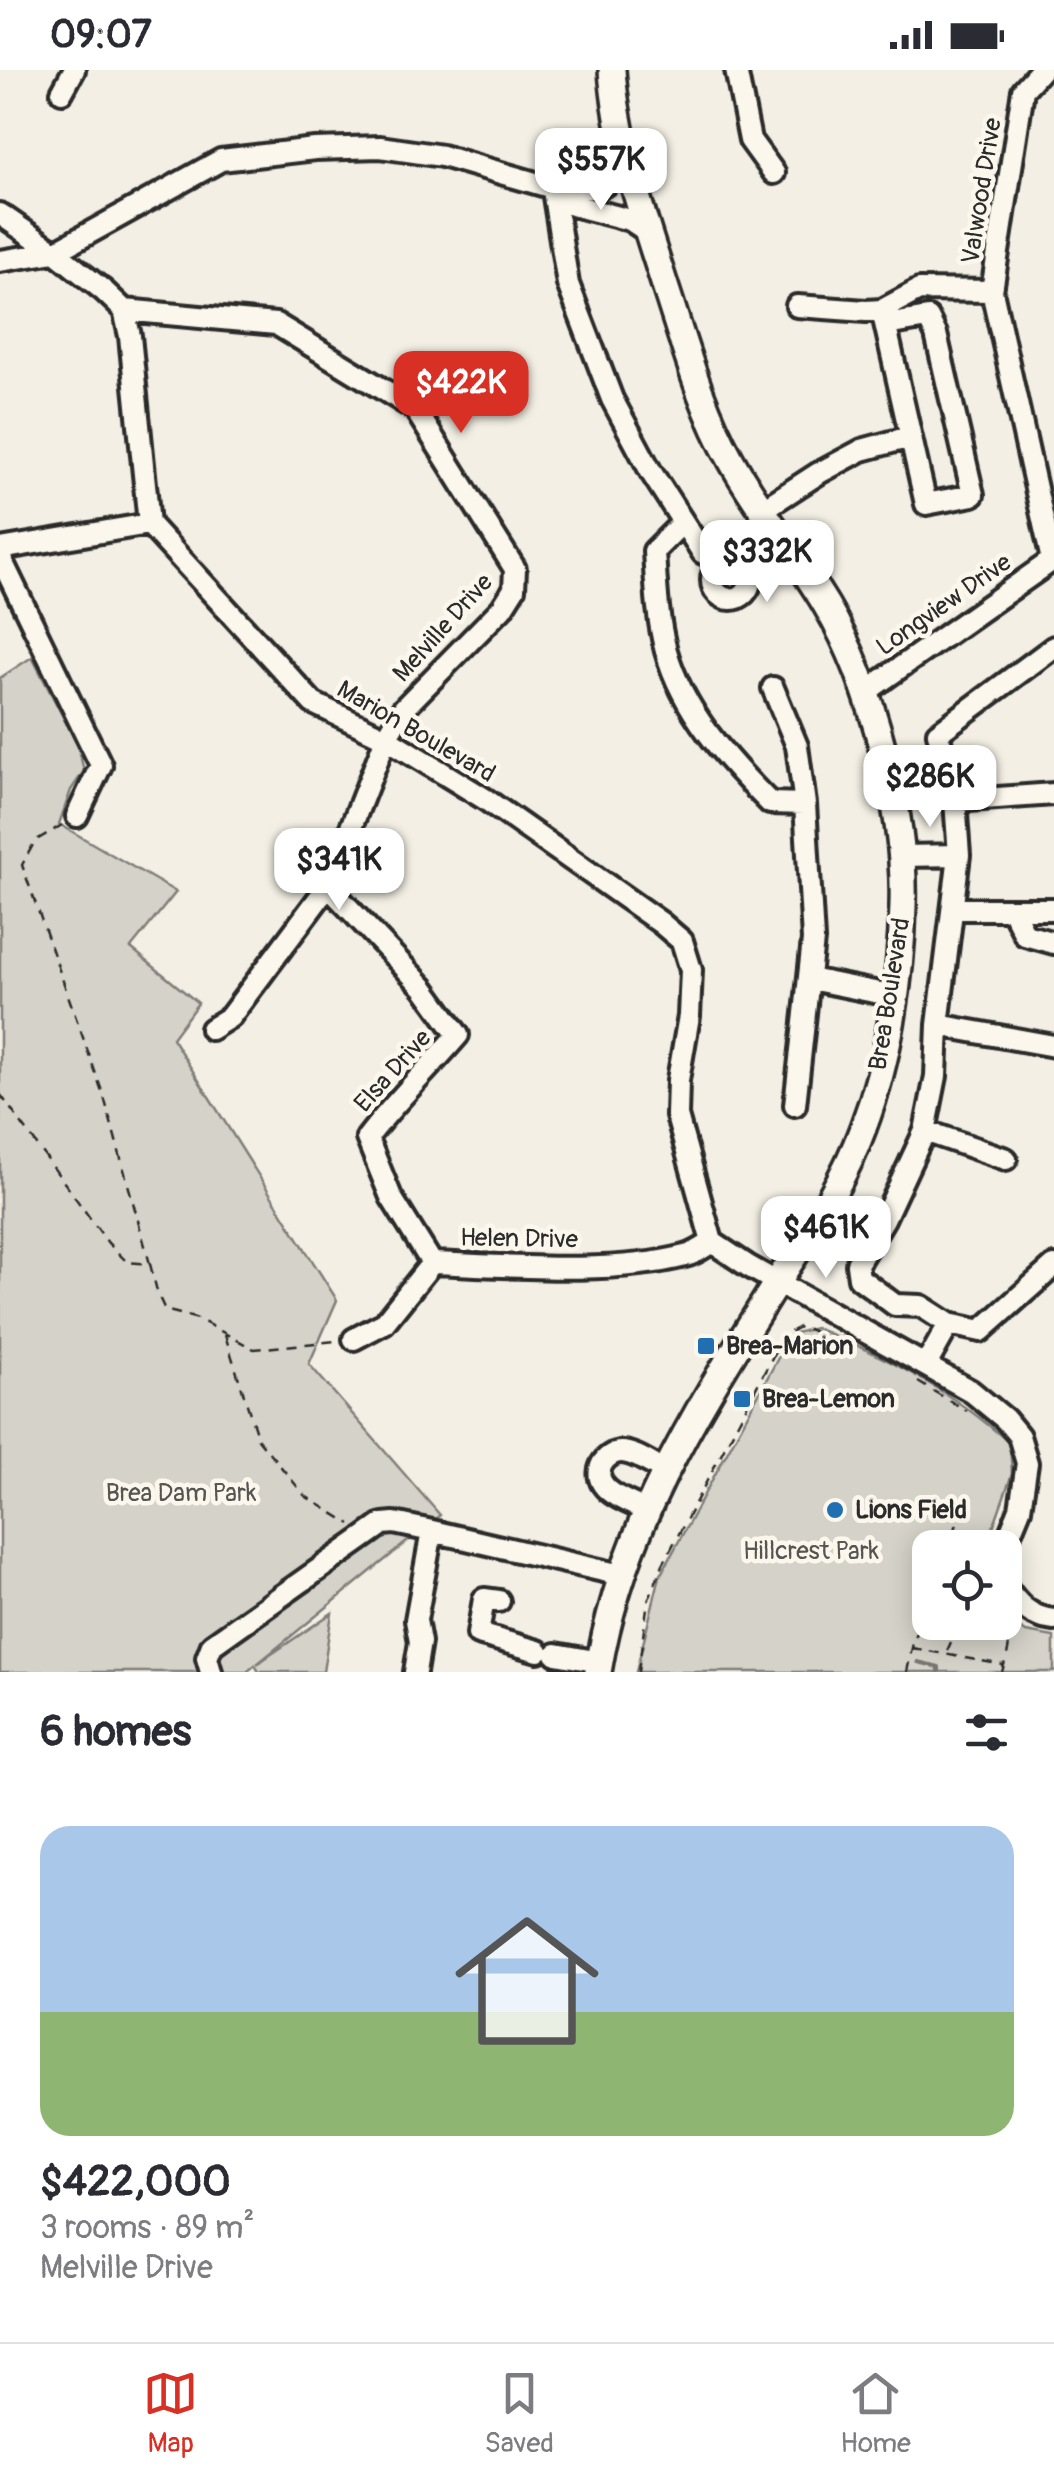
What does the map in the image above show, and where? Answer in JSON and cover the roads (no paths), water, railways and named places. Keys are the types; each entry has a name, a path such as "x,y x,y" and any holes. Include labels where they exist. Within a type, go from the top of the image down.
{"main road":[{"name":"Brea Boulevard","path":"599,1667 620,1575 645,1510 688,1426 837,1187 864,1128 886,1042 903,905 896,809 864,693 829,610 729,458 696,382 629,167 612,70"}],"street":[{"path":"62,92 74,70"},
{"path":"736,70 750,140 774,173"},
{"name":"Valwood Drive","path":"1041,70 1023,90 992,291 1053,560"},
{"path":"0,260 55,252 221,160 316,149 380,148 442,156 553,190 583,192 603,186 629,167"},
{"path":"553,190 565,203 613,214 648,232"},
{"path":"553,190 568,284 612,399 651,472 704,554"},
{"path":"0,214 55,252 124,310 149,524 0,549"},
{"path":"884,317 919,290 992,291"},
{"path":"798,306 884,317 928,318 936,334 973,496 926,504 884,317"},
{"name":"Melville Drive","path":"124,310 276,324 415,409 515,570 514,590 502,608 403,709 386,738"},
{"path":"735,562 742,540 766,515 819,473 862,450 910,438"},
{"path":"684,522 654,551 667,654 701,726 746,780 770,803 806,804"},
{"name":"Marion Boulevard","path":"149,524 312,703 386,738 486,800 682,941 690,970 677,1116 712,1242"},
{"path":"0,557 101,765 76,816"},
{"name":"Longview Drive","path":"864,693 1053,560"},
{"path":"1054,647 938,733 954,801 959,855 938,1025 936,1076 924,1131 884,1218 857,1264 859,1278 895,1305 922,1306 949,1324 980,1330 1054,1266"},
{"path":"773,688 798,746 806,804 814,940 794,1105"},
{"path":"210,1030 230,1017 328,886 386,738"},
{"path":"954,801 1054,794"},
{"path":"902,856 959,855"},
{"name":"Elsa Drive","path":"328,886 424,988 458,1034 367,1138 391,1197 432,1263"},
{"path":"954,908 1054,909"},
{"path":"1012,909 1025,935 1054,943"},
{"path":"810,979 894,996"},
{"path":"938,1025 1054,1046"},
{"path":"924,1131 1006,1159"},
{"path":"712,1242 920,1372 989,1403 1019,1436 1028,1463 1020,1509 1011,1530"},
{"name":"Helen Drive","path":"354,1339 384,1323 432,1263 637,1264 689,1256 712,1242"},
{"path":"920,1372 949,1324"},
{"path":"645,1510 606,1489 600,1477 601,1465 609,1456 624,1452 665,1471"},
{"path":"211,1672 207,1658 212,1645 383,1524 394,1522 620,1575"},
{"path":"415,1672 420,1642 416,1620 432,1531"},
{"path":"500,1601 484,1598 478,1634 599,1667"},
{"path":"1022,1605 1040,1619 1054,1620"}],"waterway":[{"path":"918,1662 939,1667 939,1672"}],"place":[{"name":"Brea-Marion","path":"706,1346"},
{"name":"Brea-Lemon","path":"742,1399"},
{"name":"Lions Field","path":"835,1510"}],"park label":[{"name":"Brea Dam Park","path":"181,1493"},
{"name":"Hillcrest Park","path":"811,1551"}]}
